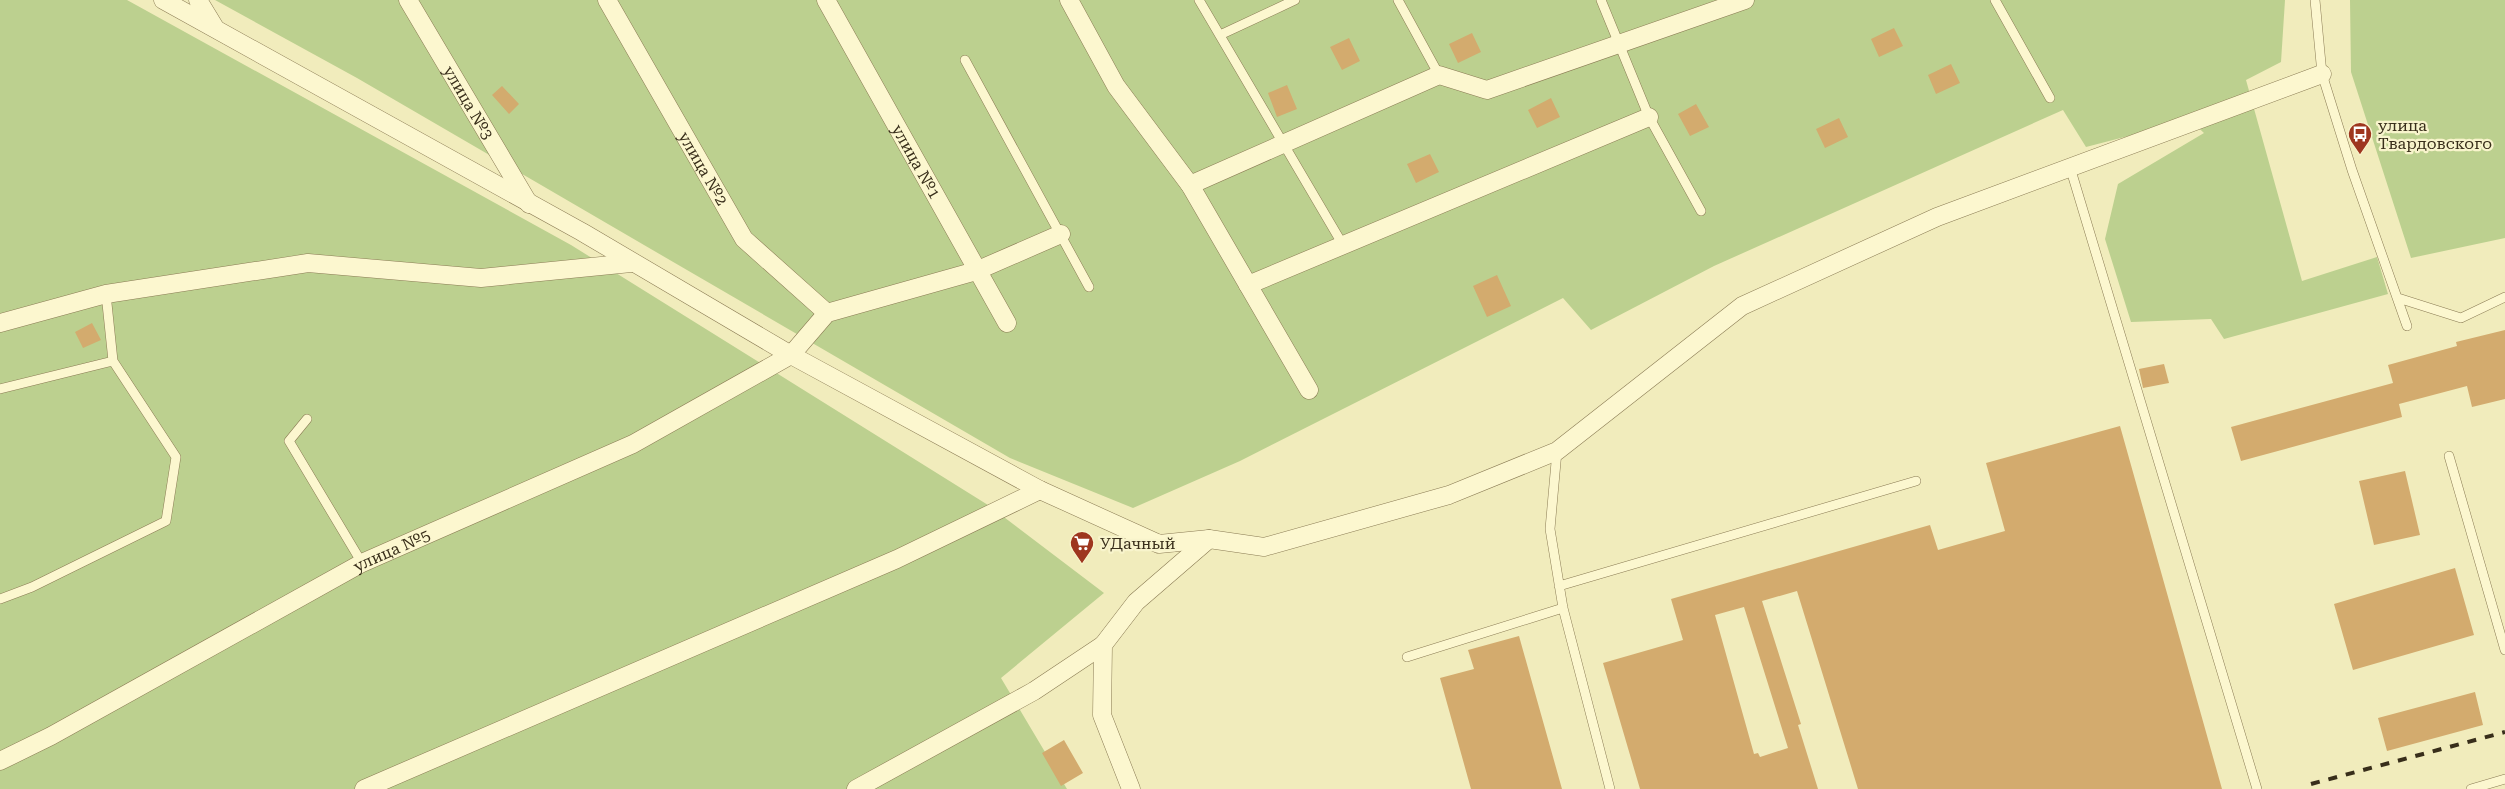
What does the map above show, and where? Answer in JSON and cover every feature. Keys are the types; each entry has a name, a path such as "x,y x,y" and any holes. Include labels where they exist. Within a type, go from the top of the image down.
{"street":[{"path":"164,0 529,204 791,355 1040,490 1159,544 1209,540 1264,547 1449,495 1557,451 1742,306 1937,217 2322,74"},
{"path":"198,0 215,29"},
{"name":"улица №3","path":"408,0 529,204"},
{"name":"улица №2","path":"607,0 744,239 827,313"},
{"name":"улица №1","path":"826,0 976,271 1007,323"},
{"path":"1069,0 1116,86 1190,185 1309,390"},
{"path":"1190,185 1439,75 1487,90 1745,0"},
{"path":"1248,285 1649,117"},
{"path":"791,355 827,313 976,271 1061,234"},
{"path":"0,323 106,294 308,263 482,278 631,263"},
{"name":"улица №5","path":"0,761 60,731 362,562 633,444 791,355"},
{"path":"364,789 897,559 1040,490"},
{"path":"856,789 1034,691 1102,645 1136,602 1209,540"},
{"path":"1102,645 1102,715 1131,789"}],"lane":[{"path":"1199,0 1343,245"},
{"path":"1220,35 1296,0"},
{"path":"1398,0 1439,75"},
{"path":"1601,0 1621,43 1649,117 1701,211"},
{"path":"1996,0 2050,98"},
{"path":"2315,0 2322,74 2352,170 2407,326"},
{"path":"965,60 1089,288"},
{"path":"2070,168 2257,789"},
{"path":"0,599 32,587 166,521 176,458 113,361 106,294"},
{"path":"2398,298 2461,318 2505,297"},
{"path":"0,389 113,361"},
{"path":"307,419 289,441 362,562"},
{"path":"1557,451 1550,529 1563,608 1610,789"},
{"path":"2450,456 2505,650"},
{"path":"1559,586 1916,481"},
{"path":"1407,657 1563,608"},
{"path":"2471,789 2505,779"}],"green space":[{"path":"0,0 127,0 571,245 988,505 1104,593 1001,678 1067,789 0,789"},
{"path":"215,0 2285,0 2281,62 2246,80 2302,281 2377,257 2388,294 2224,339 2211,319 2131,322 2105,239 2118,184 2204,133 2190,120 2086,147 2063,110 1714,266 1591,330 1563,298 1240,461 1133,508 1010,458 357,78"},
{"path":"2350,0 2505,0 2505,238 2411,258 2351,72"}],"building":[{"path":"1894,28 1903,46 1879,57 1871,39"},
{"path":"1472,33 1481,52 1458,63 1449,44"},
{"path":"1349,38 1360,61 1342,70 1330,47"},
{"path":"1951,64 1960,83 1936,94 1928,75"},
{"path":"1287,85 1297,109 1277,117 1268,93"},
{"path":"502,86 519,104 509,114 492,95"},
{"path":"1551,98 1560,117 1537,128 1528,110"},
{"path":"1696,104 1709,127 1690,136 1678,114"},
{"path":"1839,118 1848,137 1825,148 1816,129"},
{"path":"1430,154 1439,172 1416,183 1407,164"},
{"path":"1497,275 1511,306 1487,317 1473,286"},
{"path":"92,323 101,340 83,348 75,332"},
{"path":"2505,330 2505,399 2472,407 2467,386 2399,404 2402,417 2241,461 2231,427 2393,383 2388,365 2457,346 2456,342"},
{"path":"2164,364 2169,383 2143,388 2139,369"},
{"path":"2120,426 2222,789 1858,789 1797,591 1762,601 1801,724 1798,725 1818,789 1640,789 1603,663 1683,640 1671,599 1930,525 1938,550 2005,531 1986,463","holes":["1744,607 1788,748 1760,757 1758,753 1754,754 1715,615"]},
{"path":"2405,471 2420,535 2374,545 2359,481"},
{"path":"2455,568 2474,635 2353,670 2334,604"},
{"path":"1519,636 1562,789 1471,789 1440,678 1474,669 1468,650"},
{"path":"2475,692 2483,725 2387,751 2378,718"},
{"path":"1064,740 1083,773 1061,786 1042,753"}],"railway":[{"path":"2311,784 2505,732"}],"place":[{"name":"улица Твардовского","path":"2360,155"},
{"name":"УДачный","path":"1082,564"}]}
